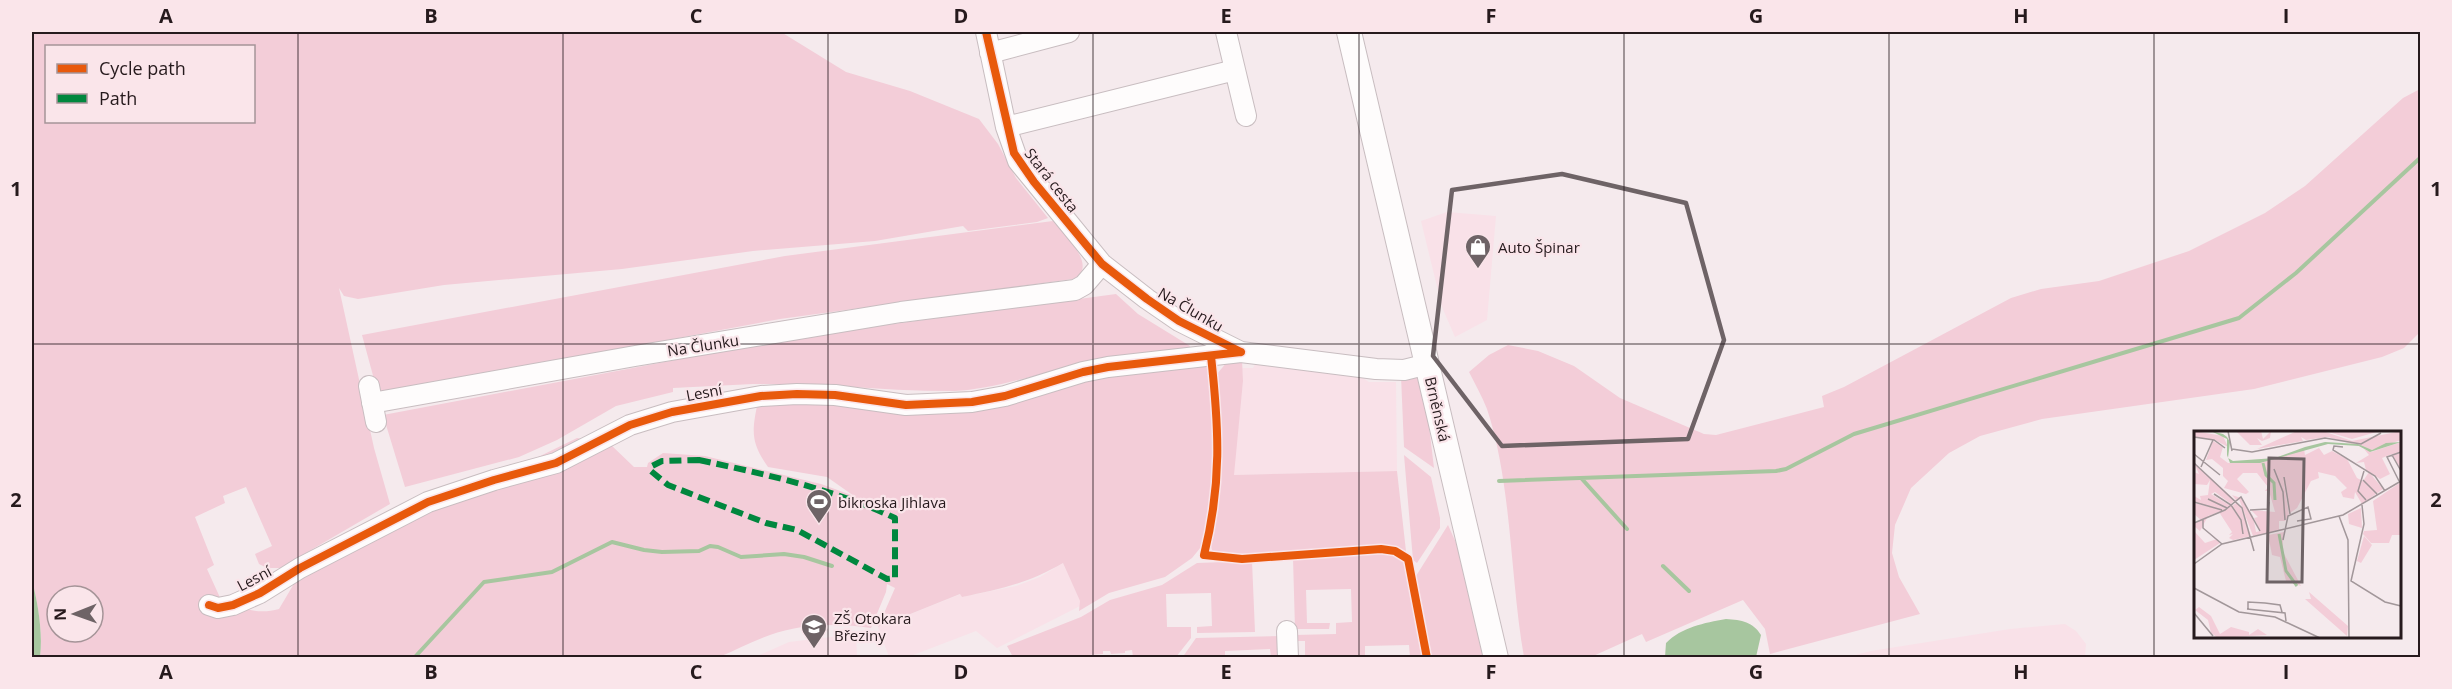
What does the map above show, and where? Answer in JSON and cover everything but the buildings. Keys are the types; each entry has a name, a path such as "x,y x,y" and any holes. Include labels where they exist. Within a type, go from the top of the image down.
{"main road":[{"name":"Brněnská","path":"1349,32 1496,657"}],"street":[{"name":"Stará cesta","path":"986,32 1006,127 1014,153 1102,264"},
{"path":"990,53 1069,32"},
{"path":"1226,32 1246,116"},
{"path":"1006,127 1235,70"},
{"name":"Na Člunku","path":"372,404 635,356 901,312 1075,290 1084,285 1102,264 1179,321 1241,352 1376,369 1404,370 1428,364"},
{"name":"Lesní","path":"209,605 218,608 260,593 326,555 428,502 494,480 556,463 630,425 672,412 761,396 797,394 835,395 906,405 972,402 1005,396 1083,372 1241,352"},
{"path":"1287,631 1288,657"}],"highlighted area":[{"path":"1562,174 1686,203 1724,340 1688,439 1502,446 1433,356 1452,190"}],"shaded area":[{"path":"32,32 781,32 846,72 910,91 979,119 998,144 1016,178 1048,218 1037,222 968,231 963,226 875,241 753,251 622,269 444,285 358,299 344,296 339,288 374,448 390,504 280,568 267,568 259,564 255,554 272,546 246,487 223,496 225,503 195,517 214,565 207,569 222,602 257,611 279,609 295,582 312,568 577,438 610,444 634,467 647,467 648,463 663,453 705,456 821,484 854,496 827,477 768,467 755,443 754,420 758,401 818,384 673,388 673,392 616,406 557,440 519,457 405,487 383,415 803,336 1116,294 1138,314 1190,346 1189,353 1171,363 1208,367 1210,375 1215,469 1210,513 1201,547 1192,558 1165,577 1109,593 1079,611 1080,601 1063,563 1002,588 962,597 960,594 878,627 895,588 887,584 871,628 833,625 782,631 719,657 40,657 39,618 32,580","holes":["1059,370 1012,388 894,407 840,386 955,391 993,386"]},
{"path":"2420,89 2420,332 2404,348 2382,357 2254,389 2042,419 1980,436 1949,453 1911,488 1895,525 1892,553 1899,577 1920,614 1770,654 1765,629 1743,600 1646,642 1642,634 1591,657 1524,657 1501,468 1487,409 1469,372 1489,355 1508,345 1538,351 1574,366 1620,398 1704,434 1716,435 1824,407 1822,396 1844,387 2011,298 2041,289 2099,281 2189,251 2265,213 2305,186 2403,98"},
{"path":"1447,212 1496,216 1487,320 1455,337 1442,307 1421,221"},
{"path":"1053,221 1071,241 1081,259 1083,267 1080,274 1073,279 780,319 378,394 362,335 785,256"},
{"path":"1242,360 1243,381 1234,475 1397,471 1406,551 1379,546 1231,556 1217,555 1213,552 1211,535 1218,503 1221,471 1217,374 1227,362"},
{"path":"1257,361 1333,371 1363,378 1369,382 1396,382 1397,471 1233,475 1243,381 1242,368 1253,368"},
{"path":"1405,372 1418,378 1427,409 1434,468 1404,447 1401,376"},
{"path":"1404,455 1431,477 1440,518 1440,528 1417,563 1413,560"},
{"path":"1448,525 1462,556 1486,657 1432,657 1416,576"},
{"path":"1377,552 1398,555 1405,562 1423,657 1410,657 1409,645 1365,646 1365,657 1305,657 1305,641 1295,641 1295,635 1336,634 1336,623 1352,622 1351,589 1306,590 1307,623 1330,623 1329,629 1295,629 1293,558"},
{"path":"1252,561 1255,632 1197,633 1197,627 1212,626 1211,593 1166,594 1167,627 1191,627 1191,638 1176,657 1133,657 1132,650 1111,654 1110,651 1103,651 1103,654 1088,655 1088,657 1013,657 1007,646 1081,617 1110,600 1162,585 1197,563"},
{"path":"1063,563 1082,605 997,648 976,631 908,657 889,657 878,627 961,594 962,597 1016,586 1040,577"},
{"path":"32,580 39,618 40,657 32,657"},
{"path":"1726,619 1747,623 1758,631 1761,635 1756,657 1665,657 1666,643 1679,633 1702,624"},
{"path":"2065,624 2076,631 2086,644 2085,657 1847,657 1871,651 2010,629"},
{"name":"ZŠ Otokara Březiny","path":"856,634 857,657 755,657 789,642"},
{"path":"1282,636 1283,657 1271,657 1270,649 1225,651 1225,657 1182,658 1196,638"}],"waterway":[{"path":"1499,481 1786,469 1854,434 2239,318 2296,273 2420,158"},
{"path":"1582,479 1627,529"},
{"path":"414,658 484,582 552,572 612,542 662,552 699,551 710,546 741,557 784,554 804,557 832,566"},
{"path":"1663,566 1689,591"}],"marked path":[{"path":"699,460 823,491 895,518 895,578 887,579 797,530 766,523 668,485 651,471 652,466 662,461 699,460"}],"cycle path":[{"path":"986,32 1014,153 1034,182 1102,264 1179,321 1241,352"},
{"path":"209,605 218,608 233,605 260,593 300,568 428,502 494,480 556,463 630,425 672,412 761,396 797,394 835,395 906,405 972,402 1005,396 1083,372 1108,367 1241,352"},
{"path":"1211,356 1216,408 1217,456 1214,504 1204,555 1242,559 1381,549 1395,551 1408,559 1427,658"}],"place":[{"name":"Auto Špinar","path":"1478,270"},
{"name":"bikroska Jihlava","path":"819,525"},
{"name":"ZŠ Otokara Březiny","path":"814,650"}]}
